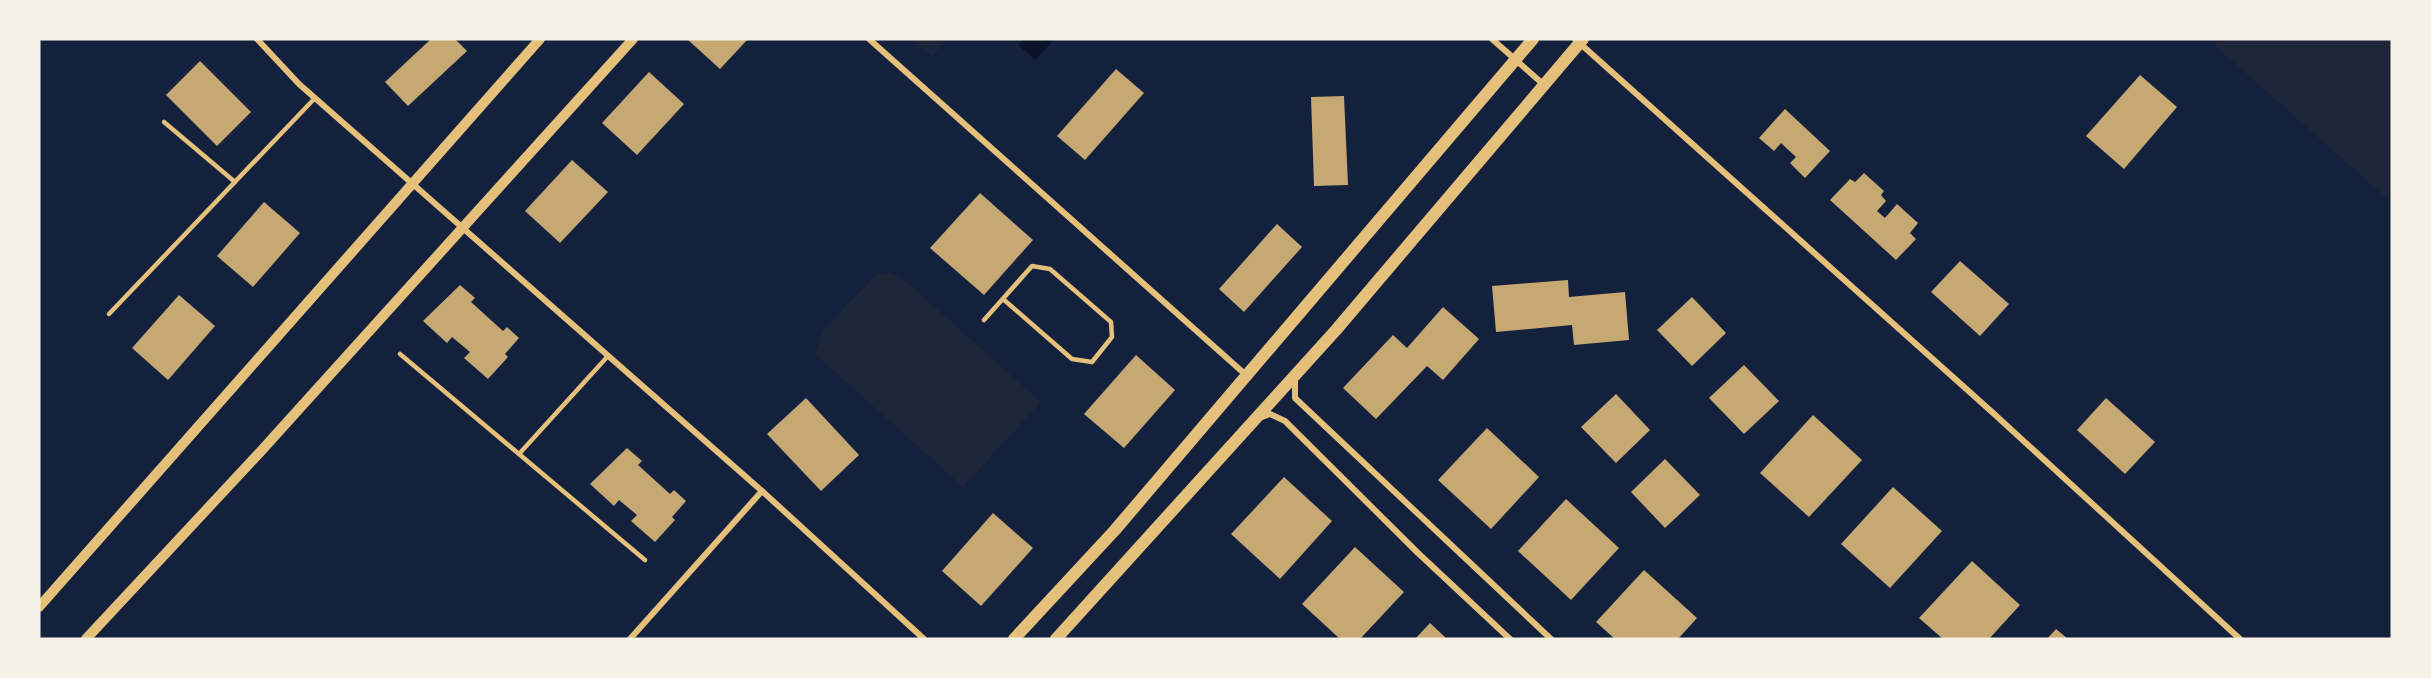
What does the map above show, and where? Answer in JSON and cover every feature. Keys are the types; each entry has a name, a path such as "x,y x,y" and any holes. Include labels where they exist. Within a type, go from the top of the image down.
{"main road":[{"path":"1014,639 1115,530 1533,39"},
{"path":"1056,639 1336,330 1579,40"}],"street":[{"path":"257,39 315,98 762,491 924,639"},
{"path":"39,607 540,39"},
{"path":"86,639 633,39"},
{"path":"869,39 1246,375"},
{"path":"1492,39 1543,84"},
{"path":"1579,40 2241,639"},
{"path":"1295,375 1295,398 1551,639"},
{"path":"1255,419 1270,414 1285,421 1418,553 1510,639"},
{"path":"630,639 762,491"}],"lane":[{"path":"109,314 315,98"},
{"path":"164,122 235,182"},
{"path":"984,320 1003,298 1032,266 1046,267 1112,322 1112,337 1092,362 1072,358 1003,298"},
{"path":"400,354 645,560"},
{"path":"519,454 608,356"}],"shaded area":[{"path":"911,39 947,39 932,56"},
{"path":"1024,39 1054,39 1036,60 1018,45"},
{"path":"2219,39 2392,39 2392,203 2214,45"},
{"path":"888,272 901,277 1041,402 963,487 815,354 824,329 876,275"}],"building":[{"path":"431,39 455,39 467,51 408,106 385,82"},
{"path":"687,39 748,39 720,69"},
{"path":"200,61 251,112 217,146 166,95"},
{"path":"1116,69 1144,93 1085,160 1057,136"},
{"path":"649,72 684,104 637,155 602,123"},
{"path":"2140,75 2177,107 2124,169 2086,136"},
{"path":"1344,96 1348,185 1314,186 1311,97"},
{"path":"1785,109 1830,151 1805,178 1790,163 1796,157 1781,143 1774,151 1759,138"},
{"path":"572,160 608,192 560,243 525,211"},
{"path":"1864,173 1884,191 1881,195 1886,201 1877,211 1885,218 1897,204 1918,223 1910,233 1916,239 1896,260 1830,200 1850,179 1855,182"},
{"path":"980,193 1033,240 984,295 930,248"},
{"path":"264,202 300,233 253,287 217,256"},
{"path":"1277,224 1302,247 1244,312 1219,289"},
{"path":"1960,261 2009,304 1980,336 1931,292"},
{"path":"1568,280 1569,297 1625,292 1629,340 1574,345 1572,325 1496,332 1492,286"},
{"path":"460,285 475,298 471,302 503,331 507,327 519,338 505,354 508,357 488,379 464,358 470,352 452,337 447,343 423,321"},
{"path":"179,295 215,326 168,380 132,348"},
{"path":"1692,297 1726,333 1692,366 1657,330"},
{"path":"1443,307 1479,339 1443,380 1427,366 1376,419 1343,388 1393,335 1407,348"},
{"path":"1136,355 1175,390 1124,448 1084,414"},
{"path":"1744,365 1779,401 1744,434 1709,398"},
{"path":"1616,394 1650,430 1616,463 1581,427"},
{"path":"806,398 859,455 821,491 767,434"},
{"path":"2106,398 2155,442 2125,474 2077,430"},
{"path":"1813,415 1862,460 1809,517 1760,473"},
{"path":"1487,428 1539,477 1491,529 1438,480"},
{"path":"627,448 642,461 638,465 670,494 674,490 686,501 672,517 675,520 655,542 631,521 637,515 619,500 614,506 590,484"},
{"path":"1665,459 1700,495 1665,528 1631,492"},
{"path":"1284,477 1332,521 1280,579 1231,534"},
{"path":"1893,487 1942,531 1890,588 1841,544"},
{"path":"1566,499 1619,548 1571,600 1518,551"},
{"path":"993,513 1033,548 981,606 942,571"},
{"path":"1355,547 1404,592 1360,639 1340,639 1302,604"},
{"path":"1972,561 2020,605 1989,639 1943,639 1919,618"},
{"path":"1644,570 1697,618 1678,639 1615,639 1596,622"},
{"path":"1430,623 1447,639 1415,639"},
{"path":"2056,629 2068,639 2047,639"}]}
